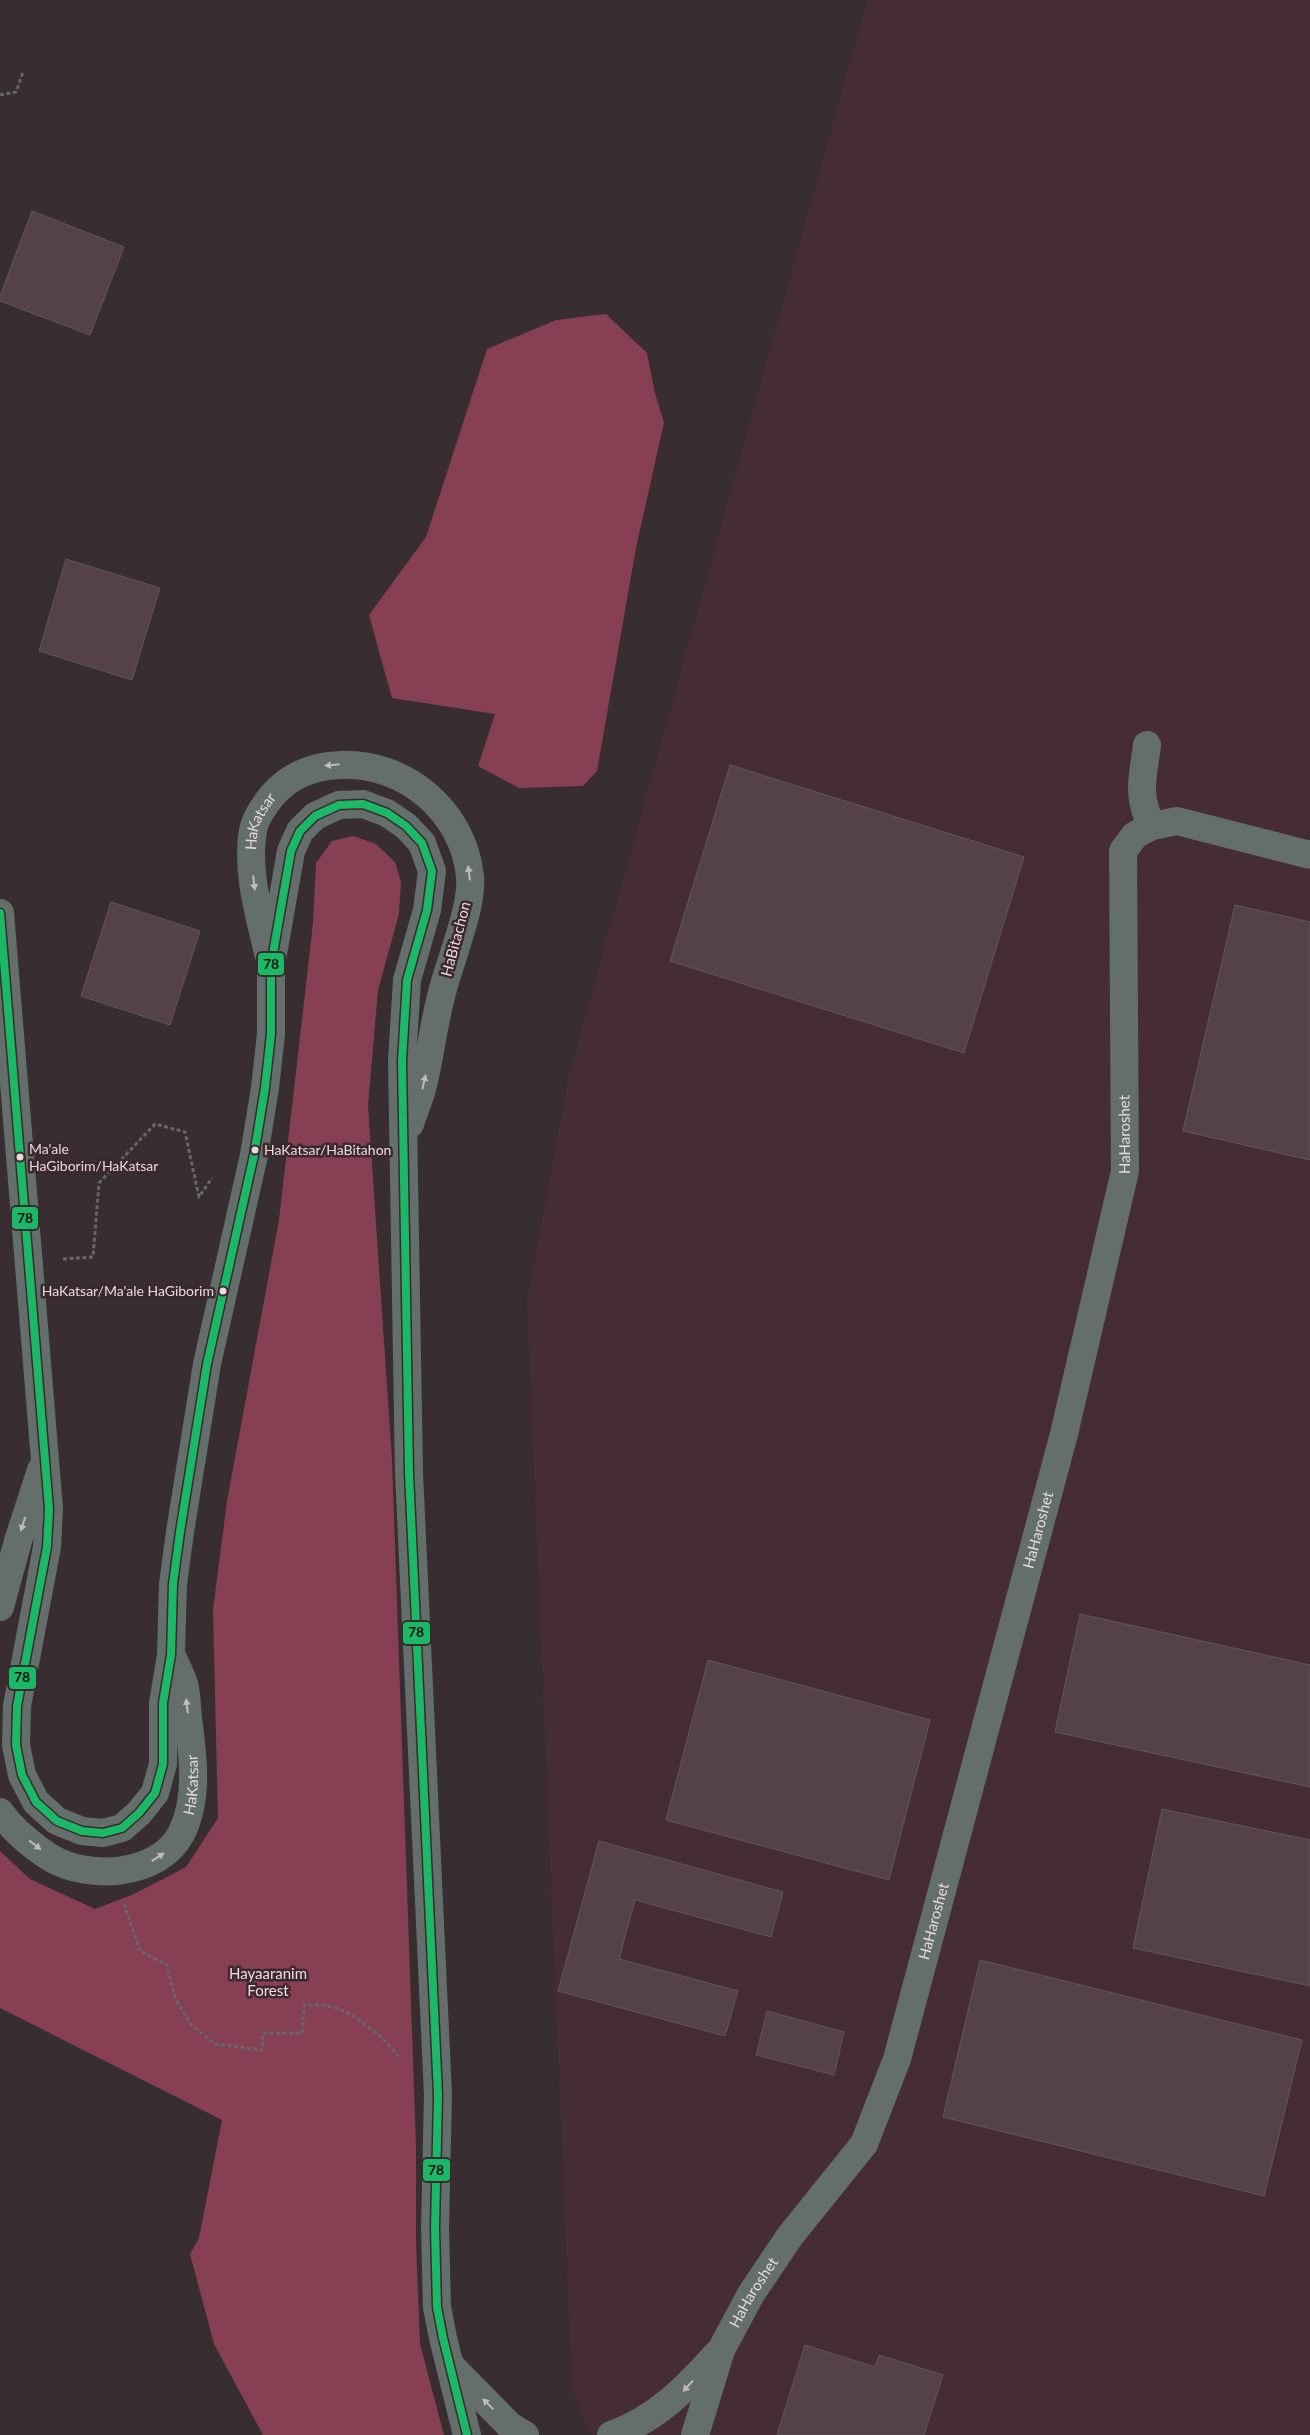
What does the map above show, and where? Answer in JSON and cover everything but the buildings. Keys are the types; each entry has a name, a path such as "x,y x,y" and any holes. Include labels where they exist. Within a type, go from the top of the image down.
{"street":[{"path":"1147,744 1141,796 1144,811 1152,826"},
{"name":"HaKatsar","path":"271,965 258,908 250,849 253,828 266,803 279,787 303,772 328,765 355,764 380,768"},
{"name":"HaBitachon","path":"380,768 404,779 430,798 453,824 466,852 470,877 466,908 442,991 423,1086 403,1145"},
{"name":"HaKatsar","path":"44,1461 49,1509 46,1547 17,1706 16,1745 22,1775 36,1802 57,1821 82,1831 104,1833 122,1828 139,1813 155,1793 163,1764 163,1703 172,1655 173,1584 190,1462 207,1364 254,1155 265,1088 270,1034 271,965 290,851 300,831 315,816 339,805 363,804"},
{"name":"HaBitachon","path":"363,804 387,813 406,826 422,843 432,871 427,910 407,980 402,1061 409,1473 438,2095 435,2228 437,2307 467,2435"},
{"name":"HaHaroshet","path":"695,2435 721,2350 751,2294 790,2236 864,2144 897,2059 1064,1434 1124,1171 1123,852 1135,835 1152,826 1176,821 1310,855"},
{"path":"0,913 44,1461 18,1541 0,1607"},
{"name":"HaKatsar","path":"0,1812 24,1837 51,1858 81,1868 124,1871 146,1865 164,1854 180,1836 189,1815 192,1788 192,1754 184,1685 172,1655"},
{"name":"HaHaroshet","path":"611,2435 629,2429 651,2416 683,2391 721,2350"},
{"name":"HaBitachon","path":"451,2366 510,2426 525,2435"}],"path":[{"path":"0,94 16,92 24,72"},
{"path":"28,1261 93,1257 99,1183 154,1124 185,1132 199,1197 214,1175"},
{"path":"113,1871 140,1951 168,1965 175,1998 192,2026 215,2044 262,2050 263,2032 302,2033 304,2005 329,2006 364,2022 389,2043 404,2063"}],"shaded area":[{"path":"867,0 1310,0 1310,2435 591,2435 572,2390 527,1301 569,1075"}],"green space":[{"path":"606,314 647,353 655,393 664,423 636,548 597,771 583,786 519,788 478,766 495,714 392,698 369,615 426,537 487,349 556,320"},
{"name":"Hayaaranim Forest","path":"353,836 376,844 395,862 401,882 399,914 378,990 368,1106 392,1459 416,2146 416,2243 420,2344 444,2435 263,2435 214,2344 190,2254 199,2238 222,2120 0,2008 0,1851 30,1879 95,1909 134,1894 186,1867 218,1818 213,1610 227,1501 279,1220 313,923 316,863 332,841"}],"transit line":[{"name":"78","path":"0,913 49,1509 47,1547 17,1706 16,1745 22,1775 36,1802 57,1821 82,1831 103,1833 122,1828 139,1813 155,1793 163,1764 163,1703 171,1655 173,1584 180,1532 207,1364 254,1155 265,1088 271,1034 271,965 291,851 300,831 315,816 339,805 363,804 387,813 406,826 422,843 432,871 427,910 407,980 402,1061 409,1473 438,2095 435,2228 437,2307 467,2435"}],"place":[{"name":"HaKatsar/HaBitahon","path":"255,1150"},
{"name":"Ma'ale HaGiborim/HaKatsar","path":"20,1157"},
{"name":"HaKatsar/Ma'ale HaGiborim","path":"223,1291"}]}
